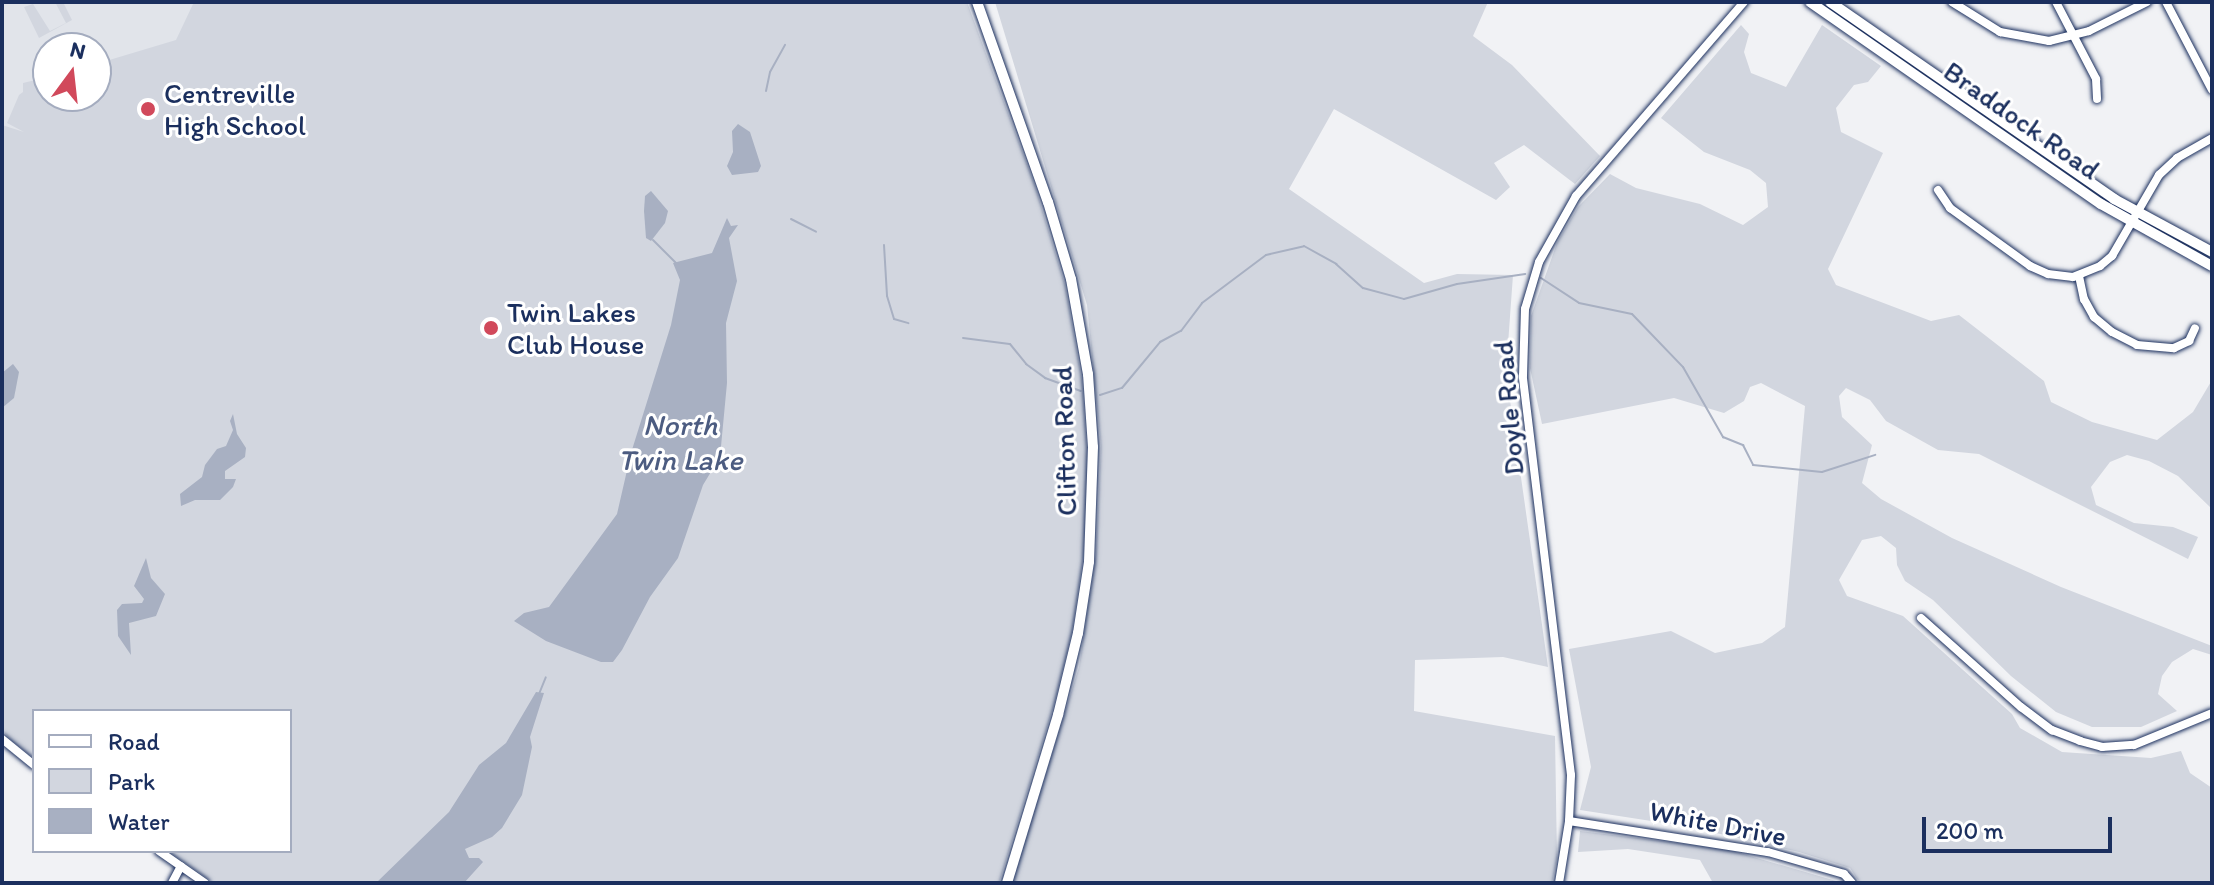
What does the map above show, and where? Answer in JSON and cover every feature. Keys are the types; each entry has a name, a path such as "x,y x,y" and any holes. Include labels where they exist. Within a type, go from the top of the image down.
{"main road":[{"name":"Clifton Road","path":"977,2 1048,202 1071,279 1088,374 1093,447 1091,536 1078,633 1058,715 1007,883"},
{"name":"Braddock Road","path":"1810,2 2134,218 2212,266"},
{"name":"Braddock Road","path":"1830,2 2134,218 2212,252"}],"street":[{"name":"Doyle Road","path":"1559,883 1569,821 1571,775 1523,376 1525,309 1539,262 1577,194 1744,2"},
{"path":"1952,2 1989,28 2010,36 2049,41 2074,37 2147,2"},
{"path":"2056,2 2096,79 2097,99"},
{"path":"2166,2 2212,90"},
{"path":"1938,190 1950,208 2030,266 2048,274 2079,276 2112,256 2150,187 2168,165 2212,138"},
{"path":"2079,276 2084,299 2094,317 2112,332 2137,345 2160,350 2181,346 2191,339 2195,328"},
{"path":"1921,618 2021,707 2052,730 2080,741 2102,747 2134,745 2212,713"},
{"path":"2,739 32,763"},
{"name":"White Drive","path":"1569,821 1768,852 1844,874 1852,883"},
{"path":"162,853 205,883"},
{"path":"172,883 181,866"}],"shaded area":[{"path":"2,2 330,2 2,201"}],"green space":[{"path":"55,2 63,2 72,20 50,32 36,32 24,7 33,4 50,31 66,23"},
{"path":"194,2 967,2 1035,186 1065,285 1082,381 1088,468 1084,551 1072,632 1055,701 999,883 214,883 171,853 292,853 292,709 32,709 32,756 12,741 2,730 2,125 24,132 7,123 23,92 23,83 32,81 32,112 112,112 112,59 176,40"},
{"path":"995,2 1488,2 1473,36 1512,65 1600,156 1575,184 1524,145 1494,163 1510,187 1496,200 1334,109 1289,189 1424,283 1457,274 1513,275 1506,372 1548,667 1503,657 1415,660 1414,711 1555,736 1557,858 1552,883 1012,883 1079,667 1096,554 1101,446 1087,305"},
{"path":"1741,25 1749,34 1744,52 1751,73 1786,87 1822,25 1881,66 1868,82 1854,85 1836,108 1841,132 1883,153 1828,269 1836,285 1931,321 1959,315 2044,381 2051,402 2092,422 2157,440 2193,412 2212,380 2212,509 2178,476 2149,461 2127,455 2110,462 2091,487 2096,505 2134,523 2173,527 2198,537 2188,559 1979,454 1938,450 1886,421 1870,400 1846,388 1839,396 1842,417 1872,445 1862,483 1881,499 1952,538 2061,587 2212,646 2212,655 2193,649 2172,662 2162,676 2158,694 2177,711 2141,727 2092,727 2056,712 2011,676 1933,600 1905,581 1897,565 1896,548 1881,536 1862,540 1839,580 1847,596 1903,616 2012,714 2020,728 2062,752 2151,758 2181,751 2190,773 2212,788 2212,883 1860,883 1850,868 1799,852 1690,827 1580,810 1591,767 1569,649 1671,631 1715,653 1762,643 1785,627 1805,406 1761,383 1750,387 1744,401 1724,413 1674,398 1542,424 1530,368 1531,316 1557,243 1578,207 1610,174 1636,188 1700,204 1743,225 1768,207 1766,183 1750,170 1704,152 1661,118"},
{"path":"1580,831 1726,849 1843,883 1713,883 1700,860 1628,849 1578,852"}],"water":[{"path":"738,124 750,132 761,166 758,172 732,175 727,166 733,152 732,131"},
{"path":"651,191 668,211 665,223 651,241 646,238 644,211 645,196"},
{"name":"North Twin Lake","path":"727,218 731,226 738,225 729,238 737,281 726,323 727,383 720,457 703,485 678,558 650,597 622,650 613,662 601,662 546,641 514,621 524,613 549,607 617,514 631,453 671,325 680,280 673,263 712,253"},
{"path":"13,364 19,372 14,398 2,408 2,373"},
{"path":"233,414 237,434 246,448 245,457 225,471 225,479 236,479 233,487 220,500 195,500 181,506 180,494 202,477 205,465 217,449 226,446 233,430 230,421"},
{"path":"146,558 151,578 165,594 156,616 129,623 131,655 118,636 117,610 122,604 142,603 144,599 134,586"},
{"path":"536,692 544,693 530,737 532,747 522,795 502,828 492,837 465,849 469,858 479,858 483,862 464,883 376,883 449,812 479,765 506,743"}],"waterway":[{"path":"766,91 770,72 785,45"},
{"path":"791,219 816,232"},
{"path":"653,240 677,264"},
{"path":"884,245 887,296 894,319 908,323"},
{"path":"1100,395 1122,388 1160,342 1181,331 1202,303 1266,255 1304,246 1336,264 1363,288 1404,299 1457,284 1525,274"},
{"path":"1541,278 1579,303 1632,314 1683,367 1723,437 1743,445 1753,465 1822,472 1875,455"},
{"path":"963,338 1010,344 1026,364 1045,378 1081,391"},
{"path":"539,694 546,677"}],"place":[{"name":"Centreville High School","path":"148,109"},
{"name":"Twin Lakes Club House","path":"491,328"}]}
